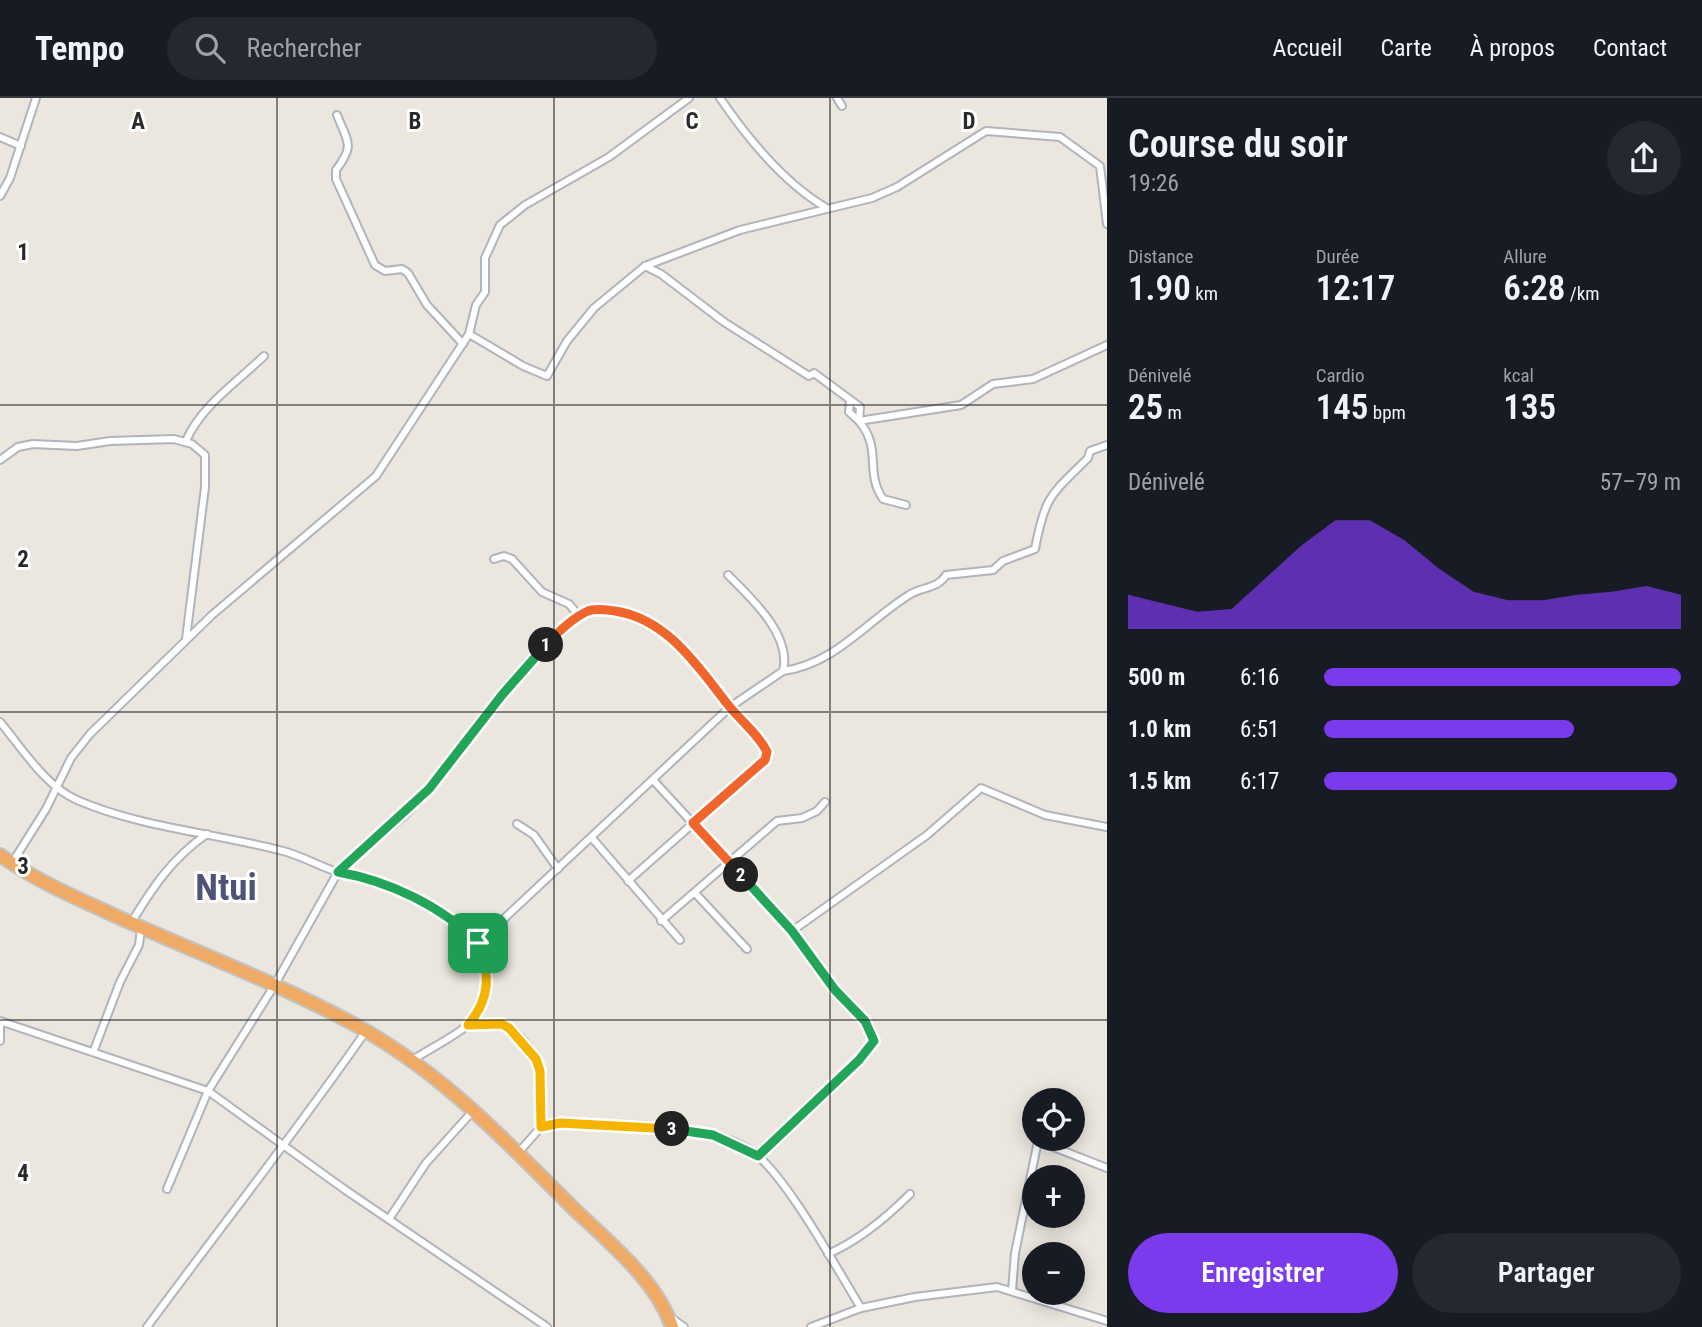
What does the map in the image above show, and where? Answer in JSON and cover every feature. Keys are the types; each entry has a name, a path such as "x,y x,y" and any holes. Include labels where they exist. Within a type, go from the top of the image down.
{"highway":[{"path":"0,855 81,901 274,986 366,1031 414,1059 474,1110 627,1262 670,1322"}],"street":[{"path":"0,196 36,98"},
{"path":"12,863 71,758 90,734 186,640 281,554 365,488 469,334 476,305 485,292 485,258 500,225 525,205 609,157 689,98"},
{"path":"720,98 764,154 809,198 825,207"},
{"path":"836,98 842,106"},
{"path":"337,115 348,147 346,159 336,170 336,179 375,265 381,270 402,270 408,273 427,305 463,344"},
{"path":"469,334 523,366 547,376 567,341 594,308 645,266 705,241 825,207 872,198 897,187 982,134 993,130 1060,137 1098,163 1107,225"},
{"path":"0,137 20,146"},
{"path":"645,266 661,274 724,322 808,376 814,373 831,383 850,401 849,412 871,435 878,492 883,499 906,505"},
{"path":"859,421 961,405 993,384 1033,379 1107,345"},
{"path":"186,441 192,428 223,392 264,356"},
{"path":"0,460 18,447 41,443 76,446 110,441 186,441 202,451 207,462 186,640"},
{"path":"478,943 730,707 783,671 811,664 827,656 911,593 928,588 946,575 993,570 1003,561 1035,549 1040,520 1051,493 1088,458 1090,451 1107,445"},
{"path":"494,559 504,556 512,559 542,592 569,604 579,616"},
{"path":"729,575 766,615 780,643 783,671"},
{"path":"167,1189 208,1091 274,986 338,872 429,789 531,661 579,616 593,609 634,615 669,635 694,660 765,748 767,756 628,881"},
{"path":"0,722 55,788 74,799 119,814 299,855 338,872 380,884 435,908 478,943 487,968 488,982 482,1004 468,1025 414,1059"},
{"path":"654,781 792,931 829,983 865,1021 874,1041 859,1060 758,1156"},
{"path":"792,931 927,835 981,789 1045,815 1107,827"},
{"path":"659,919 695,893 777,821 802,818 817,811 825,802"},
{"path":"517,824 534,835 558,869"},
{"path":"94,1050 120,982 139,945 136,926 170,865 181,852 207,834"},
{"path":"592,838 659,919 680,940"},
{"path":"695,893 747,949"},
{"path":"1,1038 0,1021 94,1050 208,1091 547,1327"},
{"path":"468,1025 502,1024 509,1028 536,1059 540,1071 541,1127"},
{"path":"1,1038 12,1025"},
{"path":"147,1327 223,1223 285,1146 366,1031"},
{"path":"389,1219 426,1163 474,1110"},
{"path":"518,1153 541,1127 560,1123 691,1131 713,1135 758,1156 781,1184 828,1254 860,1308"},
{"path":"1012,1291 1015,1253 1038,1142 1107,1168"},
{"path":"828,1254 863,1234 910,1194"},
{"path":"811,1327 860,1308 963,1290 997,1287 1107,1321"},
{"path":"670,1322 684,1327"}],"district":[{"name":"Ntui","path":"226,887"}],"route":[{"path":"593,609 634,615 669,635 694,660 767,752 765,760 693,823 792,931 829,983 865,1021 874,1041 859,1060 758,1156 740,1145 713,1135 691,1131 560,1123 541,1127 540,1071 536,1059 518,1037 502,1024 491,1022 468,1025 482,1004 488,982 487,968 478,943 441,911 380,884 338,872 406,814 429,789 502,695 565,626 593,609"}]}
